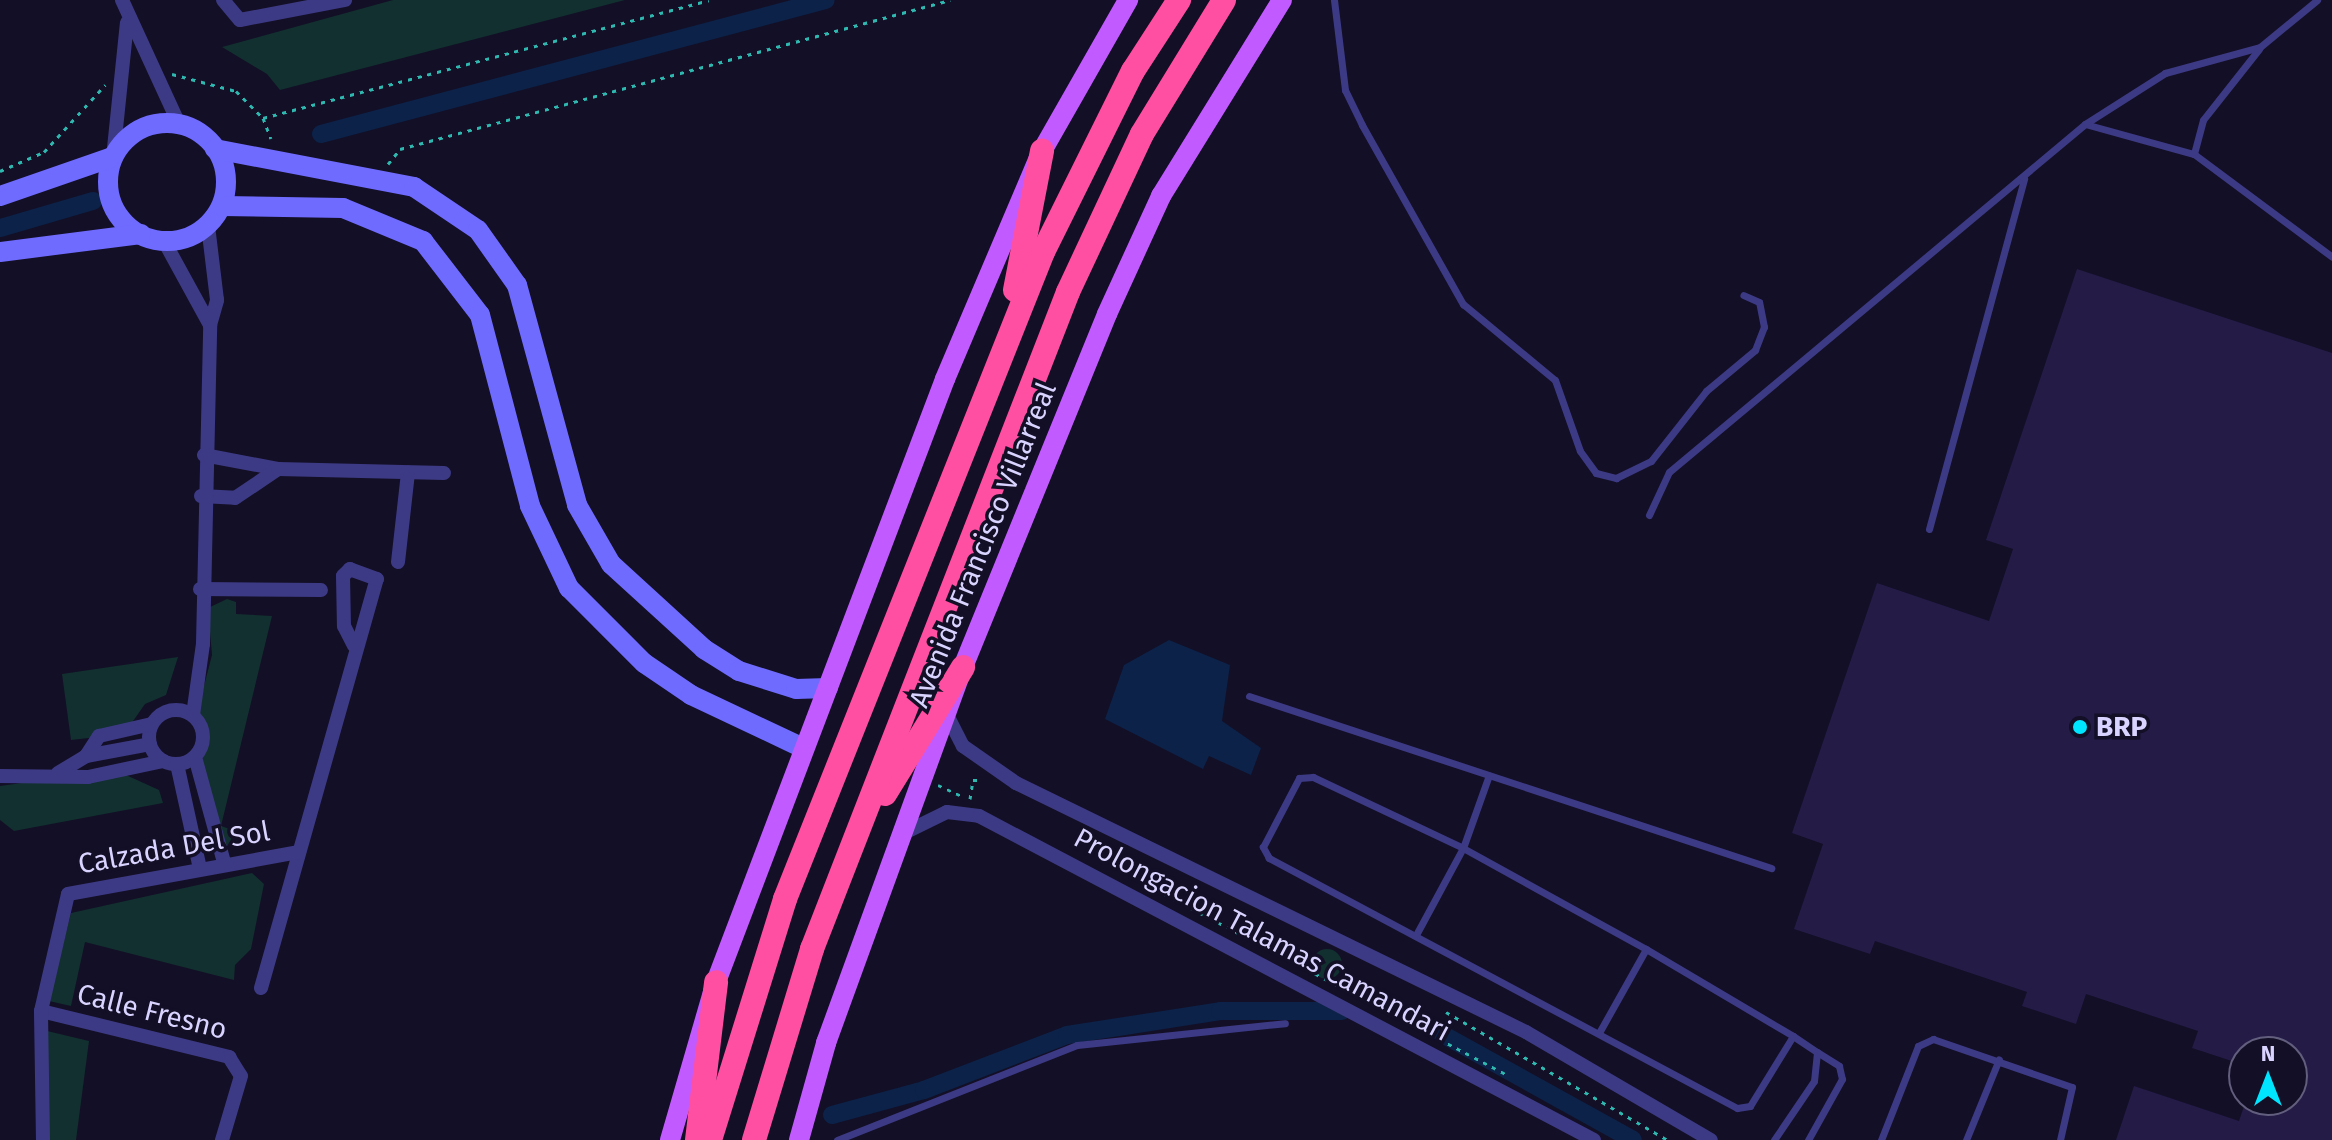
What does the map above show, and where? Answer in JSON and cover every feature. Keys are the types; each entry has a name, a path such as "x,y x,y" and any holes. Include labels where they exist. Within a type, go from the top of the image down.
{"highway":[{"name":"Avenida Francisco Villarreal","path":"710,1140 785,899 998,371 1080,175 1179,0"},
{"name":"Avenida Francisco Villarreal","path":"754,1140 788,1016 1092,233 1176,72 1224,0"},
{"path":"998,371 1042,151"},
{"path":"856,845 963,667"},
{"path":"697,1140 716,982"}],"main road":[{"path":"670,1140 716,982 801,747 828,688 945,379 1042,151 1128,0"},
{"name":"Avenida Francisco Villarreal","path":"799,1140 826,1043 963,667 1143,234 1282,0"},
{"path":"0,196 112,153 144,127 179,124 215,149 274,162 384,179 455,211 503,260 530,324 577,505 611,564 704,649 739,671 796,689 828,688"},
{"path":"0,252 141,234 164,241 208,226 222,206 225,166 215,149"},
{"path":"112,153 113,205 141,234"},
{"path":"222,206 343,208 423,241 480,315 530,506 569,588 644,663 691,695 801,747"}],"street":[{"path":"122,0 127,23 179,124"},
{"path":"223,0 240,20 345,0"},
{"path":"112,153 127,23"},
{"path":"208,226 217,270 210,325 201,496 202,655 193,715 203,740 195,757 224,862"},
{"path":"164,241 210,325"},
{"path":"204,455 278,469 444,473"},
{"path":"201,496 235,498 278,469"},
{"path":"398,562 408,473"},
{"name":"Calzada Del Sol","path":"261,988 354,646 377,579 350,569 343,576 344,626 354,646"},
{"path":"200,589 321,590"},
{"path":"86,756 99,736 152,724 175,710 193,715"},
{"path":"947,715 963,746 1016,783 1526,1032 1711,1140"},
{"path":"150,744 152,724"},
{"path":"58,773 86,756 150,744"},
{"path":"150,744 170,763 200,869"},
{"path":"0,776 58,773 88,777 195,757"},
{"name":"Prolongacion Talamas Camandari","path":"902,834 947,812 979,816 1594,1140"},
{"name":"Calzada Del Sol","path":"43,1140 41,1011 68,894 224,862 299,852"},
{"name":"Calle Fresno","path":"41,1011 222,1054 241,1076 222,1140"}],"lane":[{"path":"1334,0 1345,90 1463,304 1555,380 1580,451 1596,473 1616,478 1651,461 1706,391 1755,350 1764,327 1759,302 1743,295"},
{"path":"2194,154 2203,120 2260,47 2317,0"},
{"path":"1649,515 1669,472 2085,124 2165,73 2260,47"},
{"path":"2085,124 2194,154 2332,257"},
{"path":"1929,529 2024,176"},
{"path":"1651,461 1669,472"},
{"path":"1249,696 1771,868"},
{"path":"1417,933 1463,848 1489,775"},
{"path":"1793,1036 1750,1106 1737,1108 1600,1031 1263,854 1272,826 1299,778 1313,777 1463,848 1646,949 1793,1036 1839,1066 1842,1079 1808,1140"},
{"path":"1600,1031 1646,949"},
{"path":"837,1140 1077,1045 1285,1023"},
{"path":"1881,1140 1925,1040 1999,1059 2072,1087 2060,1140"},
{"path":"1774,1140 1814,1081 1817,1052"},
{"path":"1966,1140 1999,1059"}],"path":[{"path":"263,118 709,0"},
{"path":"384,179 400,149 950,0"},
{"path":"154,74 223,84 263,118 274,162"},
{"path":"0,171 44,152 96,89 120,81"}],"green space":[{"path":"393,0 625,0 280,90 267,74 222,47"},
{"path":"227,599 236,602 236,614 272,616 221,826 263,840 221,847 200,759 206,733 198,709 212,655 208,608"},
{"path":"178,657 166,695 145,704 124,734 71,740 62,674"},
{"path":"115,770 159,790 163,803 14,831 0,820 0,786"},
{"path":"252,873 264,884 251,949 235,965 234,980 85,942 71,1006 49,1001 71,913"},
{"path":"1327,949 1338,953 1342,964 1338,975 1327,979 1316,975 1312,964 1316,953"},
{"path":"43,1030 89,1041 76,1140 49,1140"}],"water":[{"path":"1169,640 1230,665 1222,721 1261,748 1251,775 1209,756 1203,769 1105,719 1124,665"}],"building":[{"name":"BRP","path":"2077,269 2332,353 2332,1140 2116,1140 2134,1086 2239,1121 2241,1116 2308,1116 2308,1036 2228,1036 2228,1060 2192,1048 2198,1031 2086,994 2076,1024 2022,1006 2027,992 1875,941 1870,954 1794,929 1823,844 1792,833 1877,583 1989,621 2013,549 1986,540"}],"waterway":[{"path":"321,134 826,0"},
{"path":"0,228 93,201"},
{"path":"832,1115 924,1090 1067,1035 1220,1011 1342,1011"},
{"path":"1442,1034 1633,1140"}],"place":[{"name":"BRP","path":"2080,727"}]}
